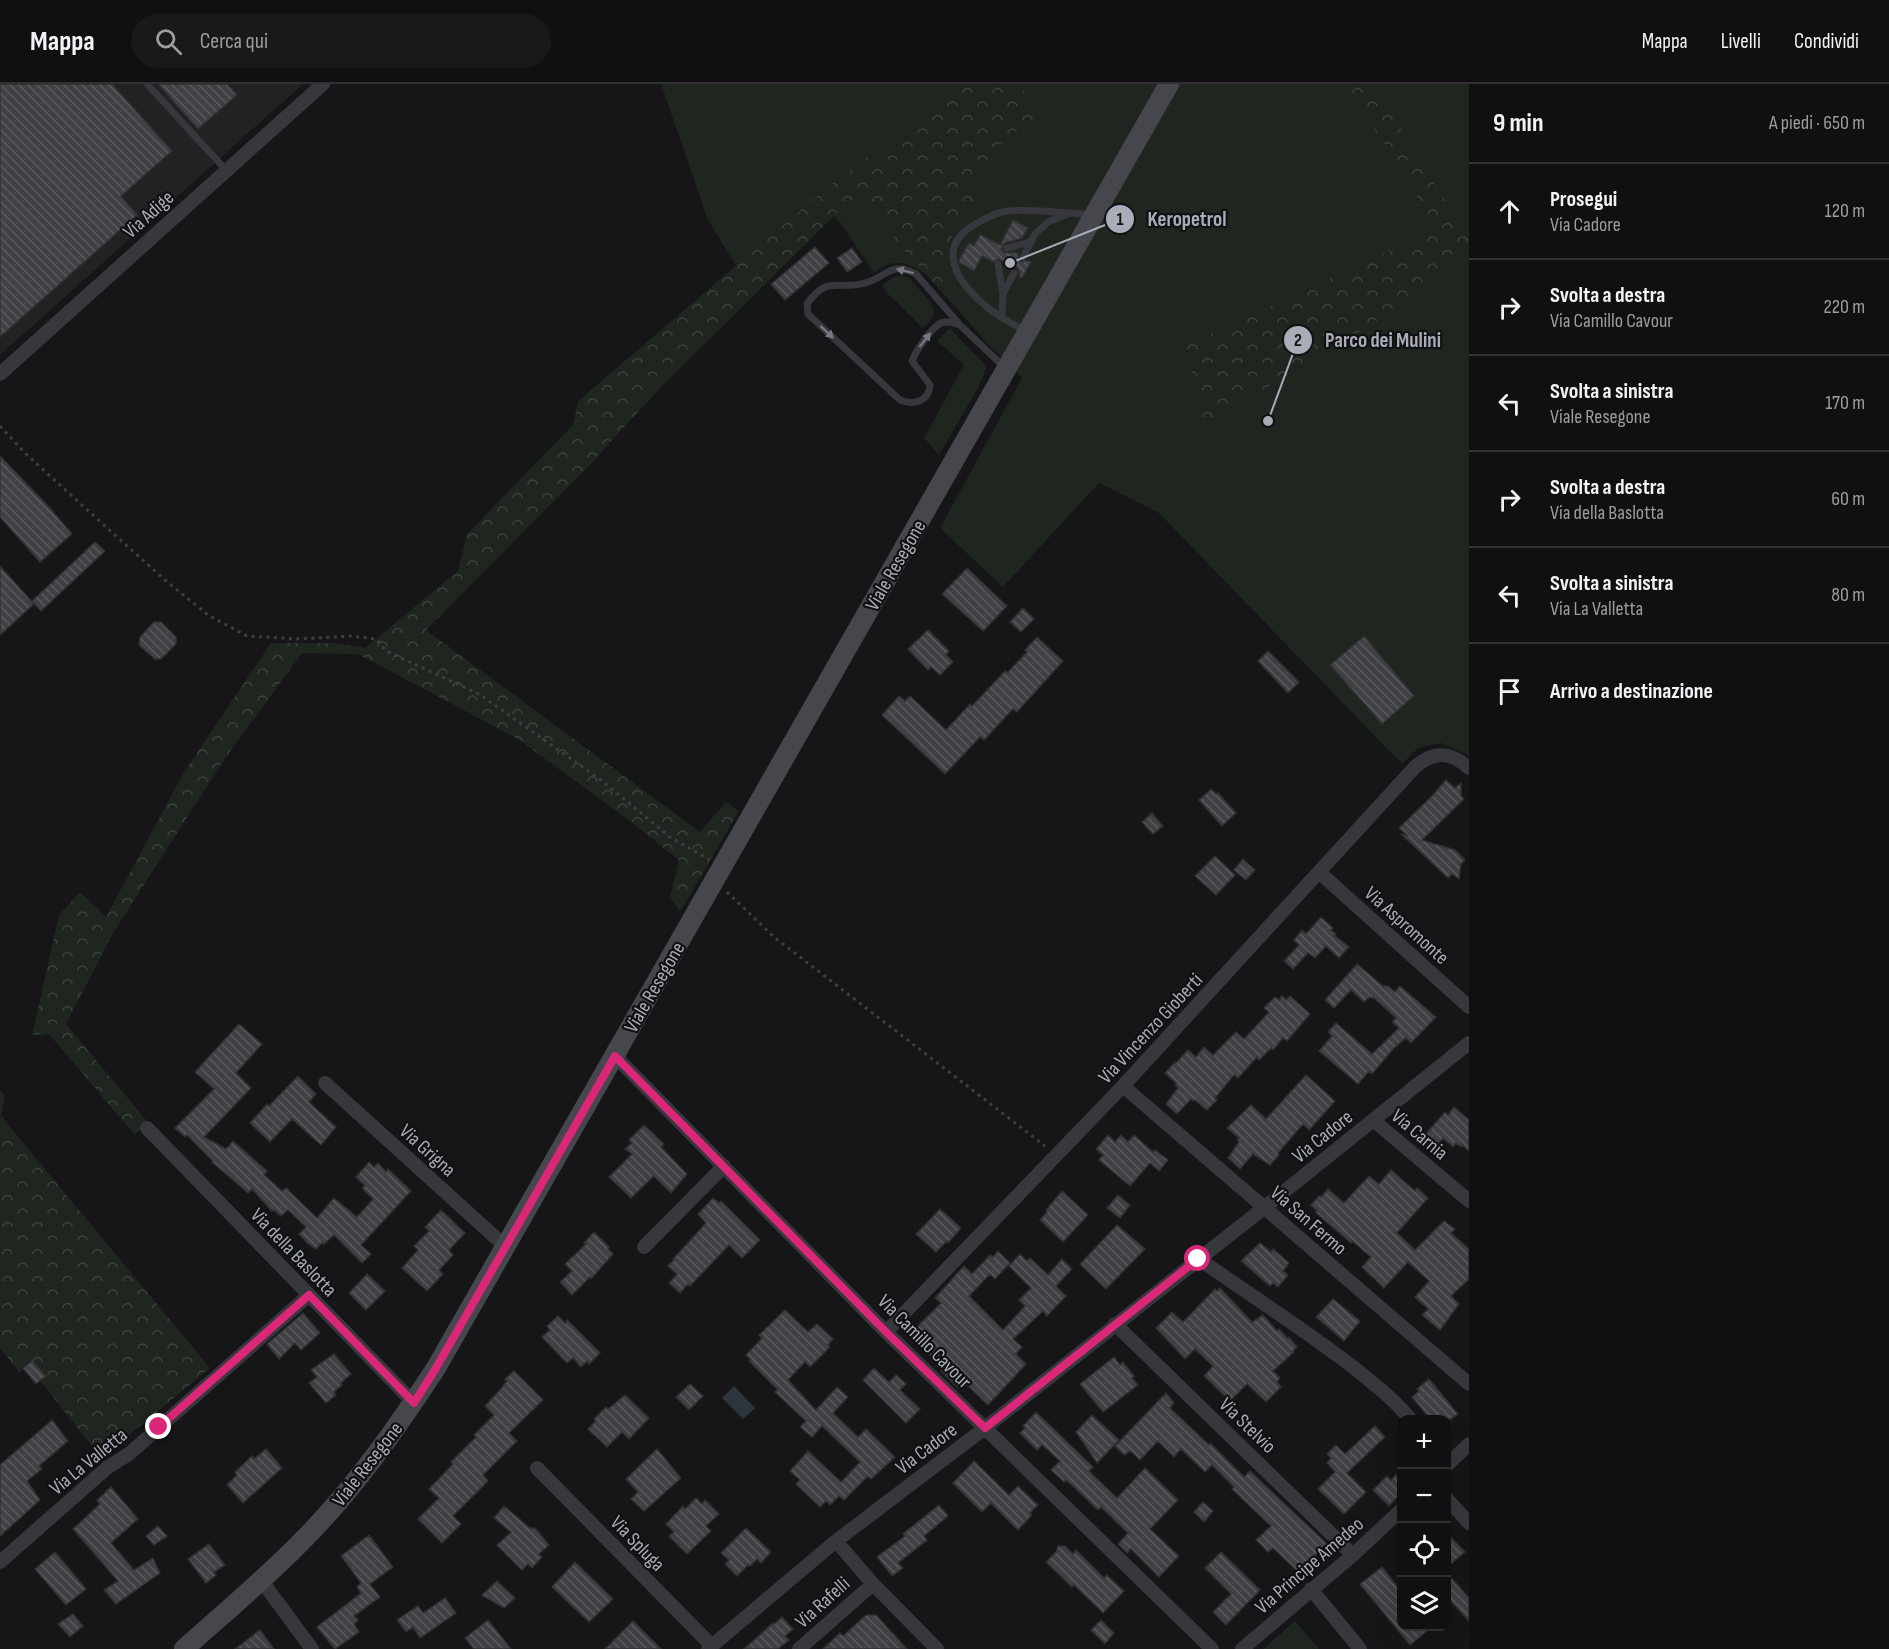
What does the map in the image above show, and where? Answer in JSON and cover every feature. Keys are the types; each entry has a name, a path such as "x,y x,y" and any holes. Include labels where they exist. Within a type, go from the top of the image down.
{"street":[{"name":"Via Adige","path":"0,374 323,84"},
{"path":"1028,332 1169,84"},
{"name":"Viale Resegone","path":"183,1649 303,1541 380,1452 414,1403 1028,332"},
{"name":"Via Vincenzo Gioberti","path":"886,1332 1058,1156 1415,767 1426,757 1442,754 1462,762 1469,768"},
{"name":"Via Aspromonte","path":"1318,873 1469,1007"},
{"name":"Via Cadore","path":"710,1648 836,1541 985,1428 1469,1043"},
{"name":"Via Camillo Cavour","path":"615,1056 886,1332 1212,1649"},
{"name":"Via Grigna","path":"325,1083 506,1246"},
{"name":"Via San Fermo","path":"1123,1086 1469,1384"},
{"name":"Via Carnia","path":"1373,1120 1469,1201"},
{"name":"Via della Baslotta","path":"147,1128 414,1403"},
{"path":"644,1247 723,1166"},
{"path":"1198,1259 1334,1353 1381,1390 1408,1415"},
{"name":"Via La Valletta","path":"0,1562 108,1467 136,1447 309,1295"},
{"name":"Via Stelvio","path":"1115,1324 1353,1555"},
{"path":"1451,1461 1469,1444"},
{"name":"Via Spluga","path":"537,1468 710,1648"},
{"path":"1451,1503 1469,1522"},
{"name":"Via Principe Amedeo","path":"1242,1649 1353,1555 1397,1513"},
{"path":"836,1541 873,1584 938,1649"},
{"path":"261,1580 312,1649"},
{"name":"Via Rafelli","path":"799,1649 873,1584"},
{"path":"1311,1589 1360,1649"}],"lane":[{"path":"147,84 226,170"},
{"path":"1028,332 986,307 957,272 953,264 953,248 957,238 986,217 1008,211 1094,216"},
{"path":"1023,257 1041,227 1070,213"},
{"path":"1007,248 1031,242"},
{"path":"998,264 1003,294 1002,318"},
{"path":"960,325 943,322 922,344 912,362 930,388 918,402 909,404 900,400 808,314 807,304 814,293 826,285 861,284 869,282 888,270 906,269 915,274 960,325 1006,370"},
{"path":"1003,294 1014,273"}],"path":[{"path":"0,426 26,454 95,517 208,615 247,636 297,639 352,636 376,639 386,651 479,694 601,780 719,874 774,937 1058,1156"}],"shaded area":[{"path":"0,84 303,84 0,355"},
{"path":"734,1386 755,1408 743,1419 722,1398"}],"green space":[{"path":"661,84 1469,84 1469,755 1441,743 1418,748 1402,764 1159,513 1099,483 1003,587 940,528 1022,378 988,344 926,274 900,263 888,265 874,273 834,216 749,287 708,220"},
{"path":"963,84 1021,84 1036,121 1014,133 1005,141 963,190 978,203 975,217 966,222 953,235 947,251 951,279 940,290 857,196 659,389 584,471 426,630 700,832 726,802 739,811 680,912 670,897 679,860 518,739 358,654 302,653 224,760 113,933 66,1024 146,1120 135,1135 49,1034 32,1035 59,915 80,892 106,917 184,772 271,643 333,643 365,648 458,571 467,534 573,425 578,402 584,396 822,192"},
{"path":"1346,84 1374,84 1460,225 1469,217 1469,255 1439,283 1204,426 1186,345 1437,229"},
{"path":"900,276 908,277 933,308 934,312 930,321 923,328 887,293 882,285"},
{"path":"950,328 986,368 978,388 939,455 924,438 964,365 937,341"},
{"path":"0,1090 5,1096 1,1116 210,1368 101,1458 28,1365 19,1372 0,1348"},
{"path":"1295,1621 1319,1649 1263,1649"}],"building":[{"path":"0,84 112,84 172,151 121,196 137,215 0,337"},
{"path":"158,84 227,84 237,95 198,129"},
{"path":"1013,220 1028,228 1022,238 1005,243 1001,249 1005,253 1018,254 1021,262 1028,260 1031,262 1022,278 1017,268 1013,267 1009,270 1004,268 1003,261 999,259 993,262 982,256 974,271 960,263 959,260 969,243 974,246 980,234 1000,245"},
{"path":"815,247 829,263 785,300 771,284"},
{"path":"852,248 862,262 847,272 837,258"},
{"path":"0,456 72,534 40,562 0,517"},
{"path":"95,542 105,551 41,611 32,601"},
{"path":"0,566 34,604 0,635"},
{"path":"967,568 1007,606 983,631 942,594"},
{"path":"1023,608 1034,619 1021,632 1010,622"},
{"path":"154,622 161,622 176,637 176,644 161,659 155,659 139,645 140,637"},
{"path":"928,630 949,651 946,655 953,662 940,675 931,667 928,670 908,649"},
{"path":"1364,636 1414,696 1382,724 1330,665"},
{"path":"1037,637 1063,661 1017,712 1013,709 984,740 980,737 945,774 882,715 899,696 905,701 910,696 946,730 1005,671 1007,673 1027,652 1025,650"},
{"path":"1268,651 1299,682 1288,693 1258,661"},
{"path":"1446,780 1455,788 1461,783 1461,796 1464,799 1422,840 1455,850 1465,860 1461,864 1459,879 1452,874 1448,878 1401,834 1408,836 1399,828"},
{"path":"1211,789 1216,794 1218,793 1236,813 1222,826 1199,800"},
{"path":"1152,813 1163,826 1153,834 1142,822"},
{"path":"1215,856 1235,875 1216,895 1195,876"},
{"path":"1243,859 1255,870 1246,880 1234,870"},
{"path":"1321,917 1333,928 1331,930 1336,934 1335,936 1349,947 1339,958 1326,946 1315,958 1308,953 1293,969 1284,961 1299,945 1294,940 1302,930 1306,934"},
{"path":"1357,964 1383,986 1388,986 1395,992 1400,986 1436,1017 1411,1043 1406,1038 1394,1048 1372,1074 1369,1071 1358,1084 1319,1051 1332,1036 1328,1032 1336,1023 1372,1054 1399,1028 1392,1022 1396,1018 1373,997 1364,1002 1351,990 1334,1008 1325,1000"},
{"path":"1282,996 1286,1000 1290,996 1310,1014 1287,1041 1283,1038 1273,1050 1271,1048 1259,1060 1257,1057 1238,1078 1234,1075 1215,1098 1217,1100 1207,1110 1191,1099 1177,1114 1166,1104 1178,1088 1165,1073 1175,1062 1188,1050 1196,1057 1204,1047 1213,1055 1236,1032 1244,1039 1269,1012 1264,1008 1275,997 1279,1000"},
{"path":"239,1024 262,1044 236,1073 251,1088 204,1137 226,1149 233,1141 267,1171 264,1175 282,1191 286,1188 317,1218 334,1198 357,1217 373,1199 362,1188 365,1186 356,1177 369,1162 374,1167 378,1163 386,1172 388,1169 411,1191 361,1245 371,1254 362,1263 334,1235 316,1249 308,1244 299,1234 306,1227 288,1210 281,1216 274,1210 272,1211 252,1189 248,1193 212,1162 187,1135 185,1137 175,1128 214,1089 195,1072"},
{"path":"1306,1075 1335,1101 1309,1130 1303,1124 1270,1165 1253,1154 1240,1169 1228,1158 1239,1142 1237,1140 1239,1138 1227,1128 1251,1105 1266,1119"},
{"path":"298,1076 316,1094 309,1102 336,1127 321,1145 292,1119 270,1142 250,1123"},
{"path":"1454,1107 1469,1120 1469,1151 1456,1143 1453,1147 1443,1138 1437,1146 1425,1135 1445,1112 1448,1115"},
{"path":"644,1125 664,1144 661,1147 687,1174 671,1193 654,1176 631,1198 609,1177 632,1154 625,1149 632,1143 629,1140"},
{"path":"1108,1135 1115,1142 1121,1135 1128,1142 1134,1135 1153,1152 1155,1150 1168,1160 1159,1171 1150,1163 1130,1186 1099,1160 1103,1155 1096,1149"},
{"path":"1391,1170 1415,1191 1417,1188 1428,1198 1397,1233 1415,1250 1444,1221 1455,1229 1451,1233 1469,1249 1469,1279 1451,1296 1459,1304 1440,1330 1422,1315 1428,1309 1415,1297 1429,1281 1408,1262 1384,1288 1362,1267 1371,1257 1315,1212 1317,1211 1311,1205 1328,1189 1344,1203 1369,1176 1379,1184"},
{"path":"1062,1191 1088,1215 1063,1242 1040,1220"},
{"path":"1118,1195 1130,1205 1120,1218 1107,1208"},
{"path":"713,1198 719,1203 721,1201 760,1240 742,1258 729,1245 690,1286 688,1284 680,1293 669,1283 677,1274 668,1266 706,1223 698,1214"},
{"path":"940,1209 961,1228 948,1243 947,1241 936,1252 916,1234"},
{"path":"441,1210 465,1233 449,1250 453,1255 439,1270 443,1274 427,1291 402,1268 418,1250 414,1246 429,1231 425,1227"},
{"path":"1117,1225 1145,1249 1106,1289 1080,1264"},
{"path":"594,1232 613,1254 591,1279 590,1277 572,1295 560,1282 572,1271 565,1264 586,1244 584,1243"},
{"path":"1260,1243 1271,1252 1273,1249 1289,1263 1283,1271 1288,1275 1278,1287 1273,1283 1270,1286 1241,1261"},
{"path":"998,1251 1010,1263 995,1279 990,1274 969,1296 1003,1330 1025,1306 1019,1300 1031,1288 1009,1266 1020,1254 1027,1261 1030,1258 1048,1275 1062,1259 1072,1269 1056,1286 1066,1296 1047,1316 1043,1311 1013,1339 1022,1347 1016,1354 1026,1364 988,1405 964,1382 958,1388 941,1371 944,1368 909,1335 941,1303 935,1298 964,1266 972,1274 990,1255 993,1257"},
{"path":"367,1274 385,1291 366,1310 349,1293"},
{"path":"1220,1288 1252,1322 1263,1315 1277,1331 1279,1329 1287,1338 1289,1337 1297,1347 1273,1371 1280,1378 1277,1382 1281,1387 1266,1402 1247,1384 1230,1401 1204,1376 1213,1366 1195,1349 1185,1359 1156,1328 1172,1312 1183,1322 1215,1289 1217,1291"},
{"path":"1333,1299 1360,1321 1344,1341 1316,1317"},
{"path":"785,1310 808,1332 817,1324 833,1339 828,1345 830,1347 810,1367 805,1362 788,1380 816,1410 837,1387 848,1397 833,1413 858,1437 866,1429 895,1457 871,1479 868,1476 844,1500 839,1496 830,1505 826,1501 820,1507 796,1484 800,1480 790,1471 808,1451 841,1482 860,1462 822,1426 812,1437 800,1427 806,1421 775,1392 778,1390 749,1361 751,1360 746,1355 762,1338 759,1335"},
{"path":"303,1313 320,1333 301,1350 295,1343 279,1359 267,1344"},
{"path":"558,1316 565,1323 567,1320 600,1353 589,1364 587,1361 581,1367 573,1358 567,1363 542,1337 550,1330 547,1326"},
{"path":"334,1354 351,1374 334,1392 336,1395 326,1403 309,1383 317,1377 311,1370"},
{"path":"1114,1357 1120,1365 1123,1362 1138,1385 1103,1412 1080,1384"},
{"path":"32,1361 46,1376 36,1384 23,1368"},
{"path":"874,1368 889,1382 896,1375 906,1384 900,1390 920,1409 906,1423 863,1380"},
{"path":"514,1371 543,1400 509,1433 517,1441 483,1475 488,1481 453,1516 461,1524 442,1543 418,1519 439,1498 429,1489 476,1437 474,1435 494,1415 485,1406 507,1381 505,1379"},
{"path":"1429,1379 1458,1414 1451,1419 1451,1415 1427,1415 1412,1397 1419,1391 1417,1389"},
{"path":"690,1384 703,1396 689,1410 676,1397"},
{"path":"1166,1393 1174,1403 1170,1408 1209,1445 1210,1443 1244,1477 1250,1471 1327,1544 1298,1572 1273,1548 1268,1552 1256,1540 1271,1526 1232,1489 1234,1487 1212,1465 1205,1472 1181,1449 1174,1457 1158,1441 1140,1460 1130,1451 1124,1455 1115,1446"},
{"path":"625,1395 649,1418 629,1439 622,1432 607,1447 588,1429 606,1407 608,1409"},
{"path":"1036,1412 1093,1467 1089,1471 1117,1498 1145,1468 1178,1500 1150,1529 1179,1556 1159,1577 1131,1549 1127,1553 1118,1544 1128,1533 1101,1507 1098,1510 1066,1480 1064,1482 1051,1470 1060,1461 1042,1445 1037,1450 1020,1433 1025,1428 1023,1426"},
{"path":"1092,1415 1119,1440 1097,1463 1076,1432"},
{"path":"52,1420 68,1441 39,1466 42,1469 27,1481 40,1500 0,1536 0,1465"},
{"path":"1375,1426 1385,1437 1347,1473 1366,1492 1344,1514 1318,1489 1335,1472 1327,1463 1331,1458 1327,1454 1336,1445 1345,1454"},
{"path":"266,1449 282,1468 243,1503 227,1485 237,1475 235,1472 252,1456 254,1459"},
{"path":"657,1449 681,1478 644,1511 631,1499 638,1492 626,1479"},
{"path":"974,1461 1009,1495 1018,1486 1038,1505 1018,1530 991,1503 982,1512 953,1483"},
{"path":"1397,1474 1397,1497 1389,1506 1373,1490 1387,1476 1391,1480"},
{"path":"111,1487 138,1519 111,1543 134,1570 153,1558 160,1573 116,1604 104,1590 118,1581 73,1529 100,1504 97,1500"},
{"path":"696,1498 702,1504 705,1500 719,1514 706,1526 711,1531 687,1554 669,1536 674,1532 666,1524 683,1506 685,1509"},
{"path":"1203,1502 1213,1511 1204,1522 1194,1512"},
{"path":"939,1505 948,1516 924,1536 927,1540 898,1563 903,1568 892,1576 877,1557 905,1536 903,1534"},
{"path":"504,1506 530,1528 535,1528 549,1545 539,1554 542,1557 532,1568 528,1564 522,1570 497,1545 511,1532 494,1518"},
{"path":"158,1526 167,1536 154,1545 146,1536"},
{"path":"746,1528 771,1552 761,1563 757,1559 737,1576 725,1564 729,1560 721,1553"},
{"path":"369,1535 393,1567 370,1584 380,1597 354,1616 358,1620 354,1624 359,1632 335,1649 317,1627 361,1593 357,1587 361,1583 341,1556"},
{"path":"1451,1537 1465,1552 1451,1564"},
{"path":"209,1544 225,1565 214,1572 216,1575 206,1583 188,1559"},
{"path":"1058,1546 1065,1546 1073,1554 1076,1550 1104,1578 1107,1575 1124,1591 1103,1613 1046,1562 1056,1552"},
{"path":"55,1552 86,1589 66,1605 35,1569"},
{"path":"1221,1552 1260,1590 1226,1625 1213,1612 1231,1594 1205,1568"},
{"path":"575,1562 613,1599 589,1622 552,1587"},
{"path":"1382,1567 1397,1586 1397,1629 1360,1584"},
{"path":"1451,1578 1469,1598 1469,1621 1451,1601"},
{"path":"497,1581 515,1598 504,1608 482,1595"},
{"path":"445,1598 456,1613 420,1638 413,1627 406,1632 397,1620 418,1606 423,1613"},
{"path":"73,1614 83,1626 70,1637 58,1624"},
{"path":"866,1615 876,1615 907,1649 823,1649 840,1633 843,1636"},
{"path":"782,1617 793,1629 785,1636 789,1640 778,1649 744,1649 773,1623"},
{"path":"488,1620 511,1649 474,1649 465,1638"},
{"path":"1101,1620 1114,1633 1105,1644 1091,1630"},
{"path":"633,1621 661,1649 605,1649"},
{"path":"260,1630 274,1649 235,1649"},
{"path":"1399,1631 1427,1631 1410,1645"}],"place":[{"name":"Keropetrol","path":"1010,263"},
{"name":"Parco dei Mulini","path":"1268,421"}],"route":[{"path":"159,1427 309,1295 414,1403 615,1056 886,1332 985,1428 1198,1259"}]}
